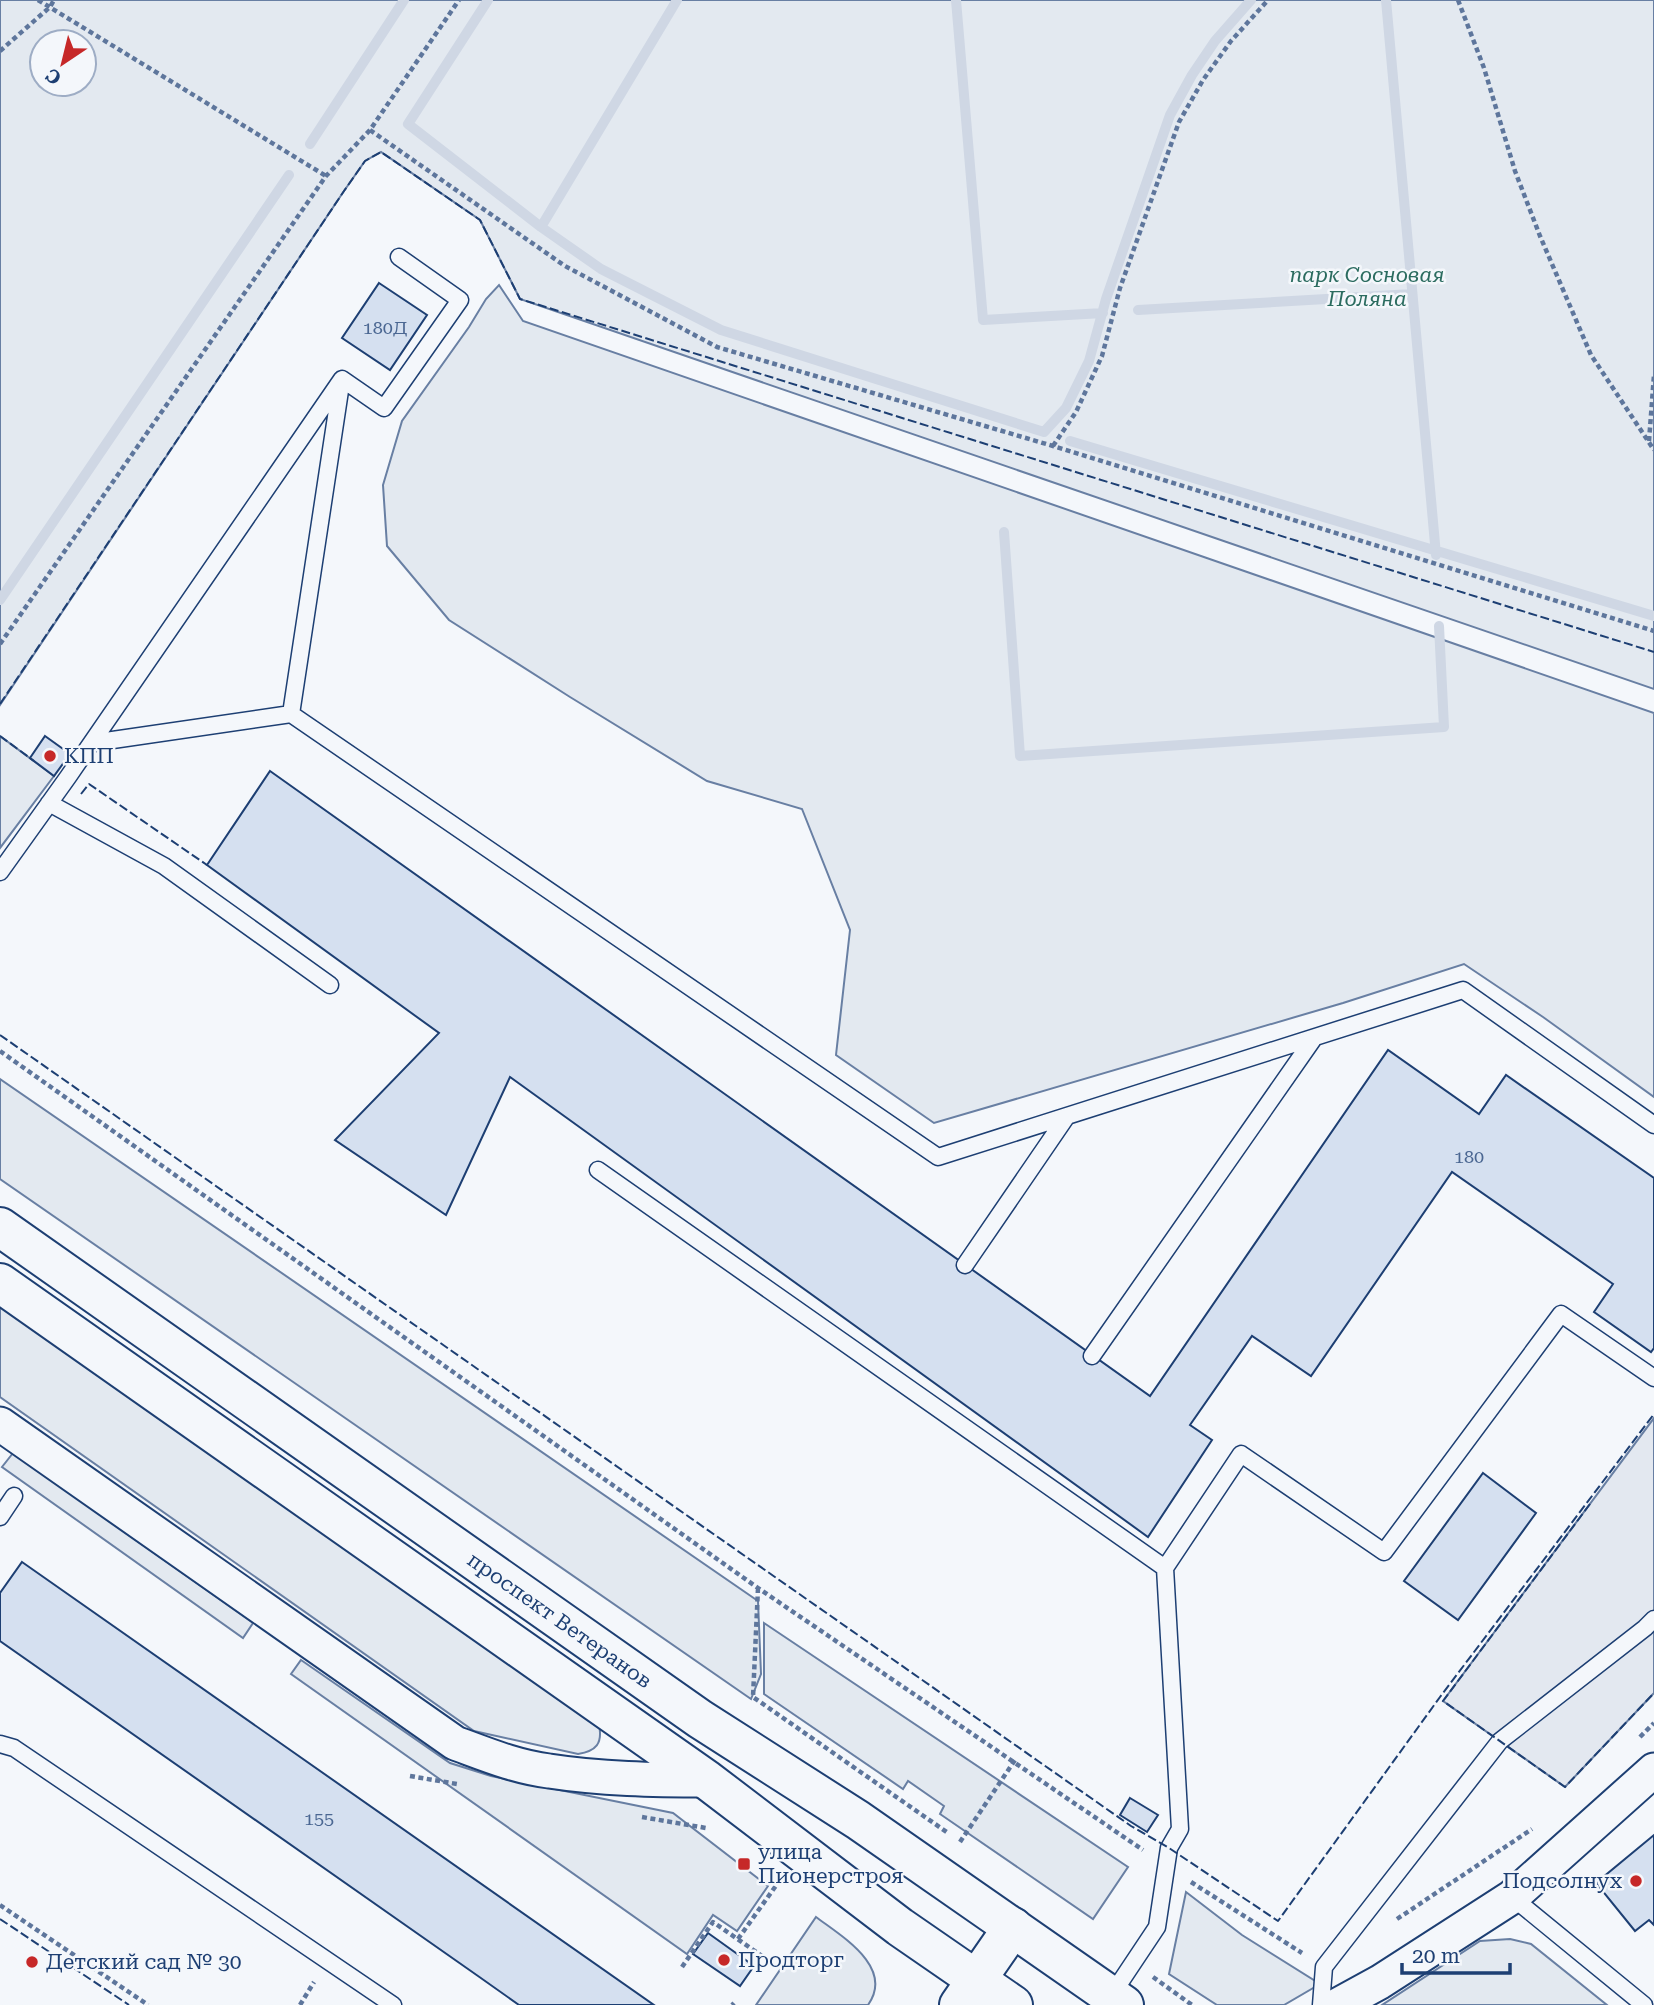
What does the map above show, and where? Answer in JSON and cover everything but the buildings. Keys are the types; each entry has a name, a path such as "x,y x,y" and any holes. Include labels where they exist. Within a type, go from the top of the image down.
{"main road":[{"name":"проспект Ветеранов","path":"0,1227 700,1719 858,1819 936,1876 1118,2000"},
{"path":"0,1283 707,1780 900,1927 968,1992 1013,2005"},
{"path":"968,1992 1013,1927"}],"street":[{"path":"0,1424 455,1743 497,1759 547,1771 650,1780 707,1780"},
{"path":"1338,2005 1380,1982 1512,1897 1654,1770"}],"lane":[{"path":"342,379 384,408 460,300 398,257"},
{"path":"291,714 342,379"},
{"path":"0,872 342,379"},
{"path":"92,743 291,714 938,1157 1463,990 1654,1125"},
{"path":"48,803 164,866 330,985"},
{"path":"1092,1356 1314,1038"},
{"path":"965,1265 1067,1116"},
{"path":"597,1170 1165,1568"},
{"path":"1118,2000 1157,1927 1169,1848 1180,1829 1165,1568 1241,1454 1384,1552 1561,1314 1654,1378"},
{"path":"0,1517 15,1496"},
{"path":"1321,2005 1324,1967 1500,1741 1654,1619"},
{"path":"0,1744 14,1748 393,2005"},
{"path":"1512,1897 1644,2005"}],"path":[{"path":"38,0 326,176"},
{"path":"0,51 50,7 54,0"},
{"path":"0,644 326,176 370,130 459,0"},
{"path":"1053,446 1076,412 1099,365 1120,288 1179,122 1203,80 1231,41 1268,0"},
{"path":"1458,0 1484,68 1515,171 1591,355 1654,450"},
{"path":"370,130 565,266 717,347 1053,446 1654,631"},
{"path":"1649,442 1654,375"},
{"path":"0,1051 758,1588 1015,1760 1167,1866 1324,1967"},
{"path":"758,1588 753,1697 933,1821"},
{"path":"1634,1742 1654,1723"},
{"path":"960,1842 1015,1760"},
{"path":"1393,1922 1540,1823"},
{"path":"738,1939 780,1879"},
{"path":"0,1905 148,2005"},
{"path":"682,1967 713,1922 772,1963"}],"green space":[{"name":"парк Сосновая Поляна","path":"0,0 1654,0 1654,689 520,299 480,220 381,152 365,161 0,705"},
{"path":"499,285 523,321 1654,713 1654,1097 1464,964 1343,1003 934,1123 836,1055 850,930 802,809 707,781 570,697 449,620 387,546 383,485 402,421 486,299"},
{"path":"0,736 54,776 0,848"},
{"path":"0,1079 758,1601 761,1674 751,1699 0,1179"},
{"path":"0,1302 599,1724 600,1737 597,1745 578,1754 474,1731 0,1397"},
{"path":"13,1453 253,1623 243,1638 2,1467"},
{"path":"764,1623 1128,1867 1093,1919 940,1814 944,1806 908,1781 903,1789 764,1694"},
{"path":"301,1660 450,1763 491,1776 673,1813 768,1886 737,1931 713,1915 687,1954 291,1674"},
{"path":"1186,1892 1242,1935 1320,1984 1284,2005 1217,2005 1169,1974"},
{"path":"816,1917 851,1943 870,1965 875,1978 875,1991 868,2005 756,2005"},
{"path":"1510,1939 1531,1944 1607,2005 1382,2005 1480,1941"}],"shaded area":[{"path":"1654,1418 1654,1693 1565,1787 1443,1701"}],"waterway":[{"path":"310,144 404,0"},
{"path":"488,0 408,124 541,227 601,269 721,330 1044,432 1066,408 1089,361 1106,299 1170,115 1215,41 1251,0"},
{"path":"541,227 677,0"},
{"path":"956,0 983,320 1103,313"},
{"path":"1386,0 1436,555"},
{"path":"0,600 289,175"},
{"path":"1138,310 1412,294"},
{"path":"1070,441 1654,616"},
{"path":"1004,532 1020,756 1444,727 1439,626"}],"fence":[{"path":"0,704 344,191 365,161 381,152 480,220 520,299 1654,652"},
{"path":"0,736 34,761"},
{"path":"81,794 89,784 207,865"},
{"path":"0,1035 1131,1826 1169,1848 1278,1921 1440,1697 1654,1414"},
{"path":"1590,1504 1443,1701 1565,1787 1654,1693"},
{"path":"0,1919 129,2005"}],"place":[{"name":"КПП","path":"50,756"},
{"name":"улица Пионерстроя","path":"744,1864"},
{"name":"Подсолнух","path":"1636,1881"},
{"name":"Продторг","path":"724,1960"},
{"name":"Детский сад № 30","path":"32,1962"}]}
